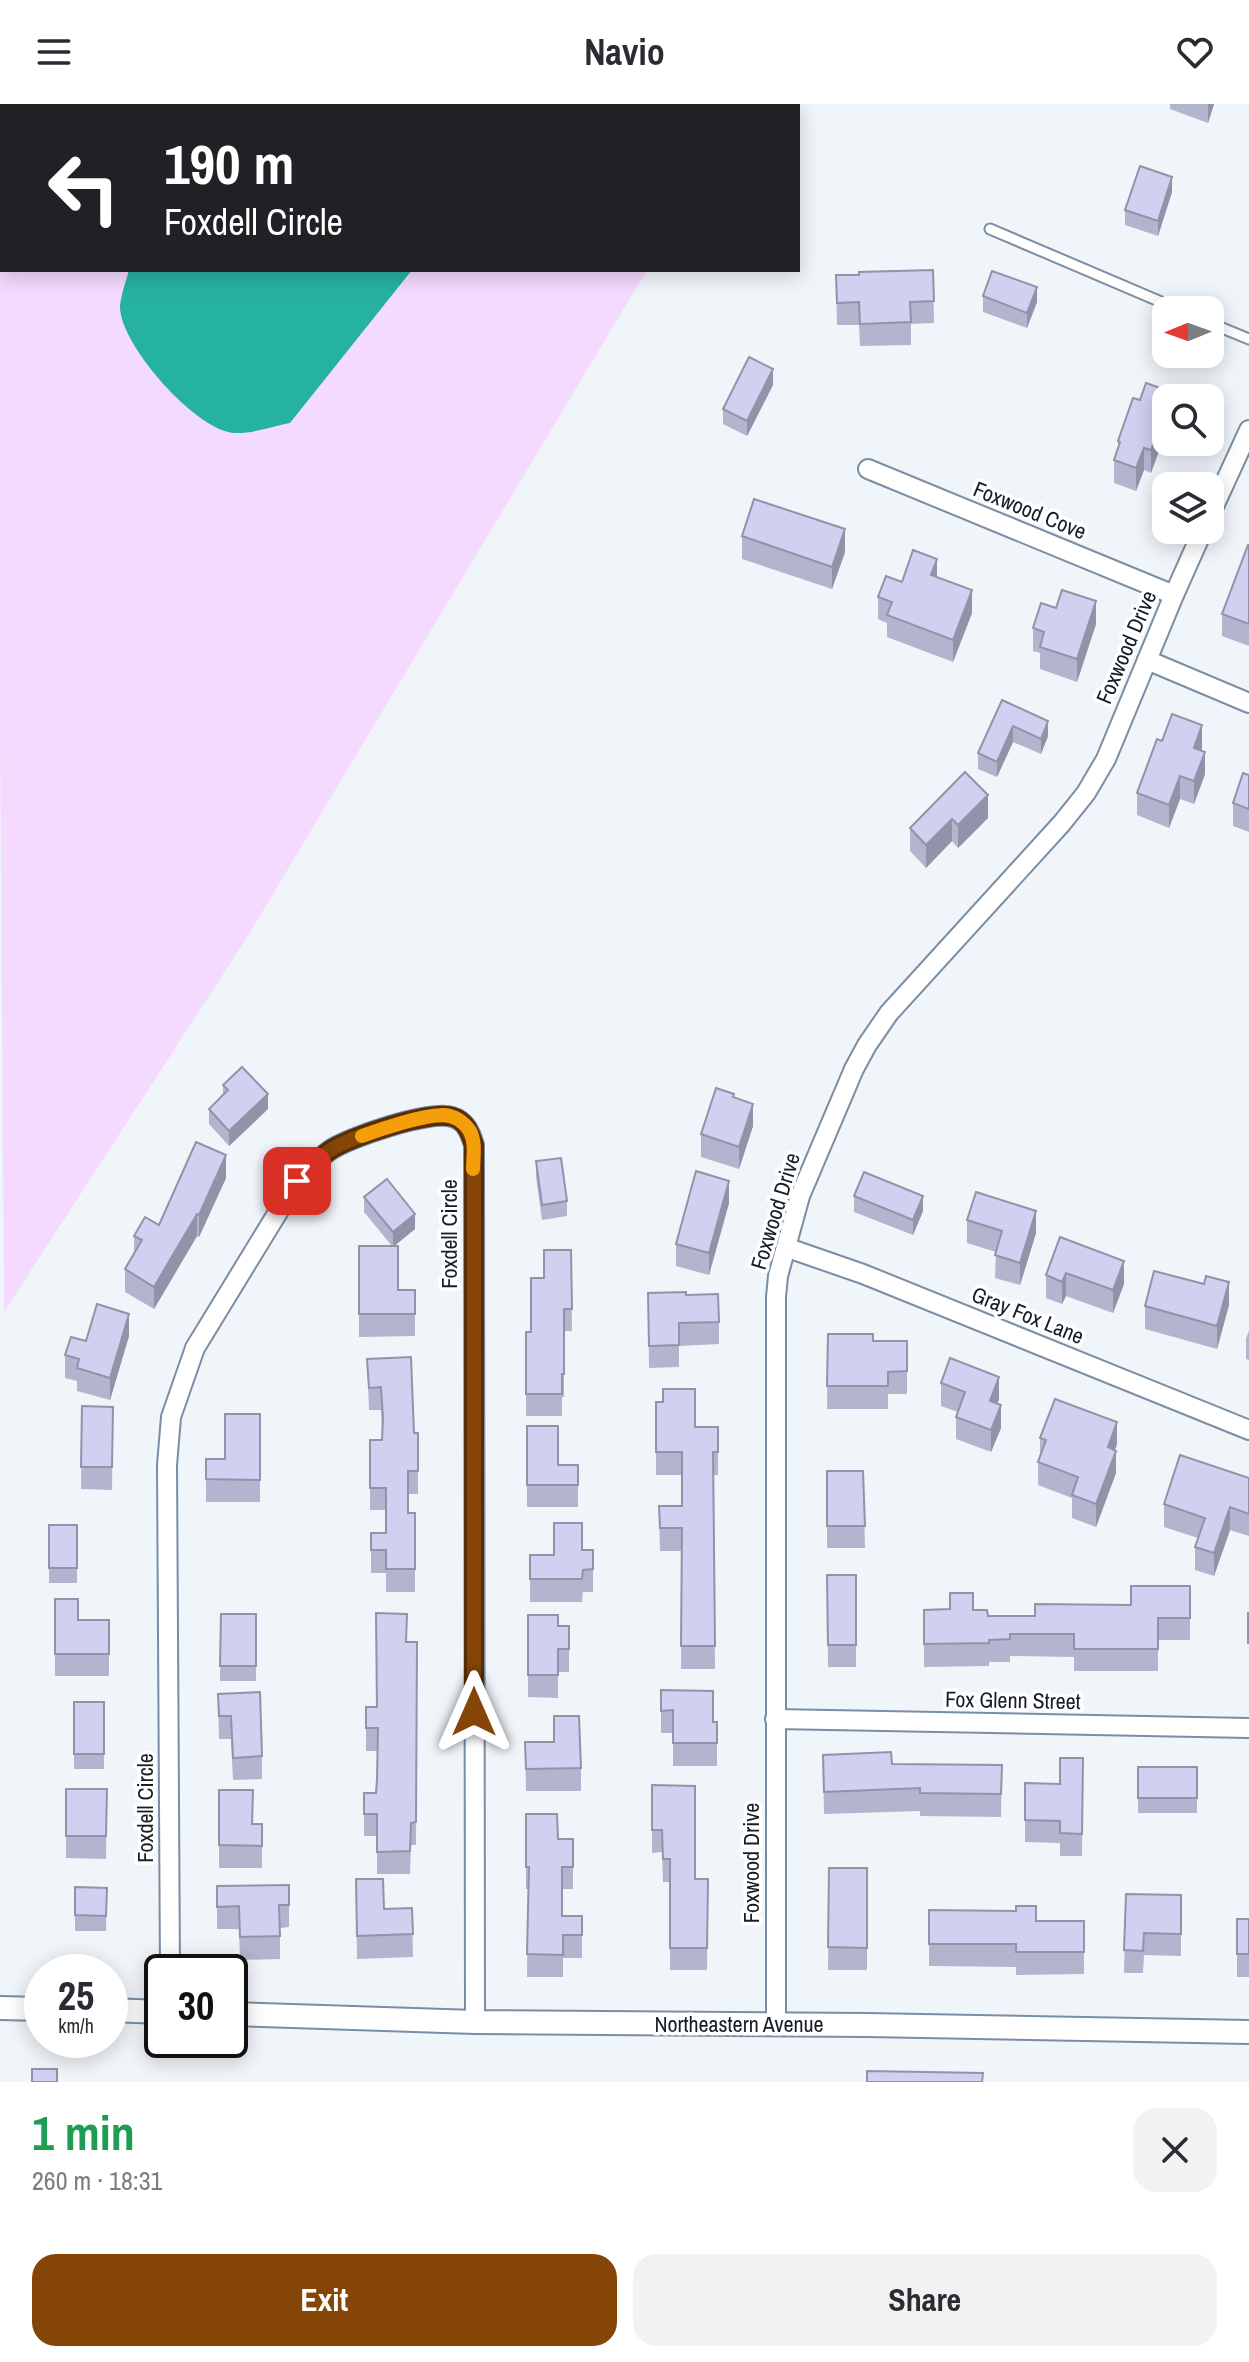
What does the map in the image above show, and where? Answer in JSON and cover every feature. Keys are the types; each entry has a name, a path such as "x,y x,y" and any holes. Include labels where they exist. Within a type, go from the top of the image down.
{"street":[{"path":"1224,484 1249,430"},
{"name":"Foxwood Cove","path":"868,469 1174,595"},
{"name":"Foxwood Drive","path":"776,2025 776,1297 778,1276 800,1196 854,1069 889,1013 1086,793 1106,759 1197,544"},
{"path":"1147,660 1249,703"},
{"name":"Foxdell Circle","path":"170,1954 167,1465 171,1417 195,1348 297,1181 313,1164 344,1142 386,1127 442,1115 463,1122 474,1145 475,2022"},
{"name":"Gray Fox Lane","path":"788,1248 863,1274 1249,1430"},
{"name":"Fox Glenn Street","path":"775,1719 1249,1728"},
{"path":"0,2008 24,2009"},
{"name":"Northeastern Avenue","path":"248,2015 475,2022 1249,2032"}],"lane":[{"path":"990,229 1152,298"},
{"path":"1224,329 1249,339"}],"shaded area":[{"path":"0,272 646,272 246,939 4,1312"},
{"path":"128,272 410,272 290,423 235,433 219,429 201,418 146,363 123,322 120,306"}],"building":[{"path":"1140,166 1172,177 1158,221 1125,210"},
{"path":"933,270 934,301 910,302 911,322 860,324 859,302 837,303 836,275"},
{"path":"992,271 1037,287 1027,313 983,296"},
{"path":"749,357 773,369 747,421 723,409"},
{"path":"1146,383 1152,385 1152,447 1151,450 1144,448 1136,468 1114,460 1133,398 1140,400"},
{"path":"754,499 845,529 832,567 742,536"},
{"path":"1249,545 1249,624 1222,614"},
{"path":"913,550 937,559 931,575 972,590 953,640 887,615 892,602 878,597 886,576 902,582"},
{"path":"1062,590 1096,601 1077,659 1040,647 1044,632 1033,628 1041,603 1056,608"},
{"path":"1002,700 1048,721 1041,739 1013,726 997,762 978,753"},
{"path":"1172,714 1202,725 1194,748 1205,752 1194,781 1180,776 1169,805 1137,793 1157,739 1162,741"},
{"path":"965,772 988,795 958,825 952,819 926,845 910,828"},
{"path":"1243,773 1249,775 1249,809 1233,803"},
{"path":"242,1067 268,1094 229,1131 209,1109 228,1090 223,1085"},
{"path":"716,1088 753,1104 739,1147 701,1134"},
{"path":"196,1142 226,1155 199,1215 154,1287 125,1269 142,1240 134,1236 145,1217 159,1225"},
{"path":"561,1158 567,1201 542,1205 536,1161"},
{"path":"696,1171 729,1181 709,1253 676,1244"},
{"path":"864,1172 923,1196 913,1220 854,1196"},
{"path":"387,1179 415,1214 393,1232 364,1197"},
{"path":"976,1192 1036,1211 1020,1263 995,1255 1002,1231 967,1220"},
{"path":"1060,1237 1124,1261 1113,1290 1066,1273 1062,1282 1046,1275"},
{"path":"359,1246 398,1246 398,1290 415,1290 415,1314 359,1314"},
{"path":"544,1250 571,1250 572,1309 564,1309 562,1394 526,1394 526,1332 531,1332 531,1278 544,1278"},
{"path":"1154,1271 1204,1284 1206,1276 1229,1282 1217,1326 1145,1306"},
{"path":"686,1292 686,1295 718,1294 719,1322 679,1323 679,1345 649,1346 648,1293"},
{"path":"97,1304 129,1314 110,1378 77,1368 79,1359 65,1355 71,1337 86,1341"},
{"path":"828,1334 873,1334 873,1341 907,1341 907,1371 888,1372 888,1386 827,1386"},
{"path":"411,1357 418,1471 408,1471 408,1513 415,1513 415,1569 386,1569 386,1550 371,1550 371,1533 386,1533 386,1488 370,1488 370,1440 382,1440 383,1418 381,1387 369,1388 367,1359"},
{"path":"950,1358 999,1377 990,1401 1001,1405 991,1430 956,1417 965,1392 941,1383"},
{"path":"663,1389 695,1389 695,1427 718,1427 718,1452 713,1452 715,1646 681,1646 682,1528 660,1528 659,1506 682,1506 682,1452 656,1452 656,1402 663,1402"},
{"path":"1055,1399 1117,1422 1108,1447 1116,1451 1096,1504 1072,1495 1078,1477 1038,1462 1046,1440 1040,1438"},
{"path":"82,1406 113,1407 112,1467 81,1467"},
{"path":"225,1414 260,1414 260,1480 206,1479 206,1459 225,1459"},
{"path":"527,1426 558,1426 558,1465 578,1465 578,1485 527,1485"},
{"path":"1180,1455 1249,1478 1249,1514 1230,1507 1214,1553 1195,1547 1205,1518 1164,1504"},
{"path":"827,1471 863,1471 865,1526 827,1526"},
{"path":"554,1523 582,1523 582,1550 593,1550 593,1569 583,1570 582,1579 530,1579 530,1555 554,1555"},
{"path":"49,1525 77,1525 77,1568 49,1568"},
{"path":"827,1575 856,1575 856,1645 828,1645"},
{"path":"1131,1586 1190,1586 1190,1618 1158,1618 1158,1649 1074,1649 1074,1634 1010,1634 1010,1639 989,1640 989,1643 924,1644 924,1610 950,1609 950,1593 973,1593 973,1610 987,1610 988,1616 1035,1616 1035,1604 1131,1605"},
{"path":"55,1599 78,1599 78,1620 109,1620 109,1654 55,1654"},
{"path":"376,1613 407,1614 406,1642 417,1642 416,1822 411,1823 410,1851 377,1852 377,1814 364,1814 364,1793 376,1793 377,1779 378,1728 366,1728 366,1707 377,1707"},
{"path":"221,1614 256,1614 256,1666 220,1666"},
{"path":"528,1615 558,1615 558,1626 569,1626 569,1649 558,1649 558,1675 528,1675"},
{"path":"661,1690 713,1691 717,1743 673,1743 673,1710 661,1711"},
{"path":"260,1692 262,1756 233,1758 231,1716 219,1716 218,1694"},
{"path":"74,1702 104,1702 104,1754 74,1754"},
{"path":"554,1716 579,1716 581,1768 526,1769 525,1742 554,1742"},
{"path":"891,1752 892,1764 1002,1765 1001,1794 920,1793 920,1788 824,1792 823,1755"},
{"path":"1060,1758 1083,1758 1082,1834 1060,1833 1060,1821 1025,1820 1025,1783 1060,1784"},
{"path":"1138,1767 1197,1767 1197,1798 1138,1798"},
{"path":"652,1785 695,1786 695,1879 708,1879 707,1948 670,1948 670,1859 663,1859 662,1830 652,1830"},
{"path":"66,1789 107,1789 106,1836 66,1836"},
{"path":"219,1790 253,1790 252,1824 262,1824 262,1846 219,1845"},
{"path":"526,1814 557,1814 558,1839 573,1839 573,1867 562,1867 562,1916 582,1916 582,1935 563,1935 563,1955 527,1954 529,1867 526,1867"},
{"path":"829,1868 867,1868 867,1948 828,1947"},
{"path":"356,1879 383,1879 384,1909 412,1908 413,1934 357,1936"},
{"path":"289,1885 289,1905 279,1905 280,1936 240,1937 239,1906 217,1907 217,1886"},
{"path":"75,1887 107,1888 106,1916 75,1915"},
{"path":"1126,1894 1181,1895 1181,1934 1144,1933 1143,1951 1124,1950"},
{"path":"1016,1906 1036,1906 1036,1921 1084,1921 1084,1952 1016,1952 1016,1944 929,1944 929,1910 1016,1911"},
{"path":"1237,1919 1249,1919 1249,1954 1237,1954"},
{"path":"32,2069 57,2069 57,2082 32,2082"},
{"path":"867,2071 983,2073 982,2082 867,2082"}],"slow traffic":[{"path":"362,1136 386,1127 442,1115 455,1118 463,1122 470,1132 474,1145 473,1169"}],"route":[{"path":"297,1181 330,1150 386,1127 442,1115 463,1122 470,1132 474,1145 474,1712"}]}
